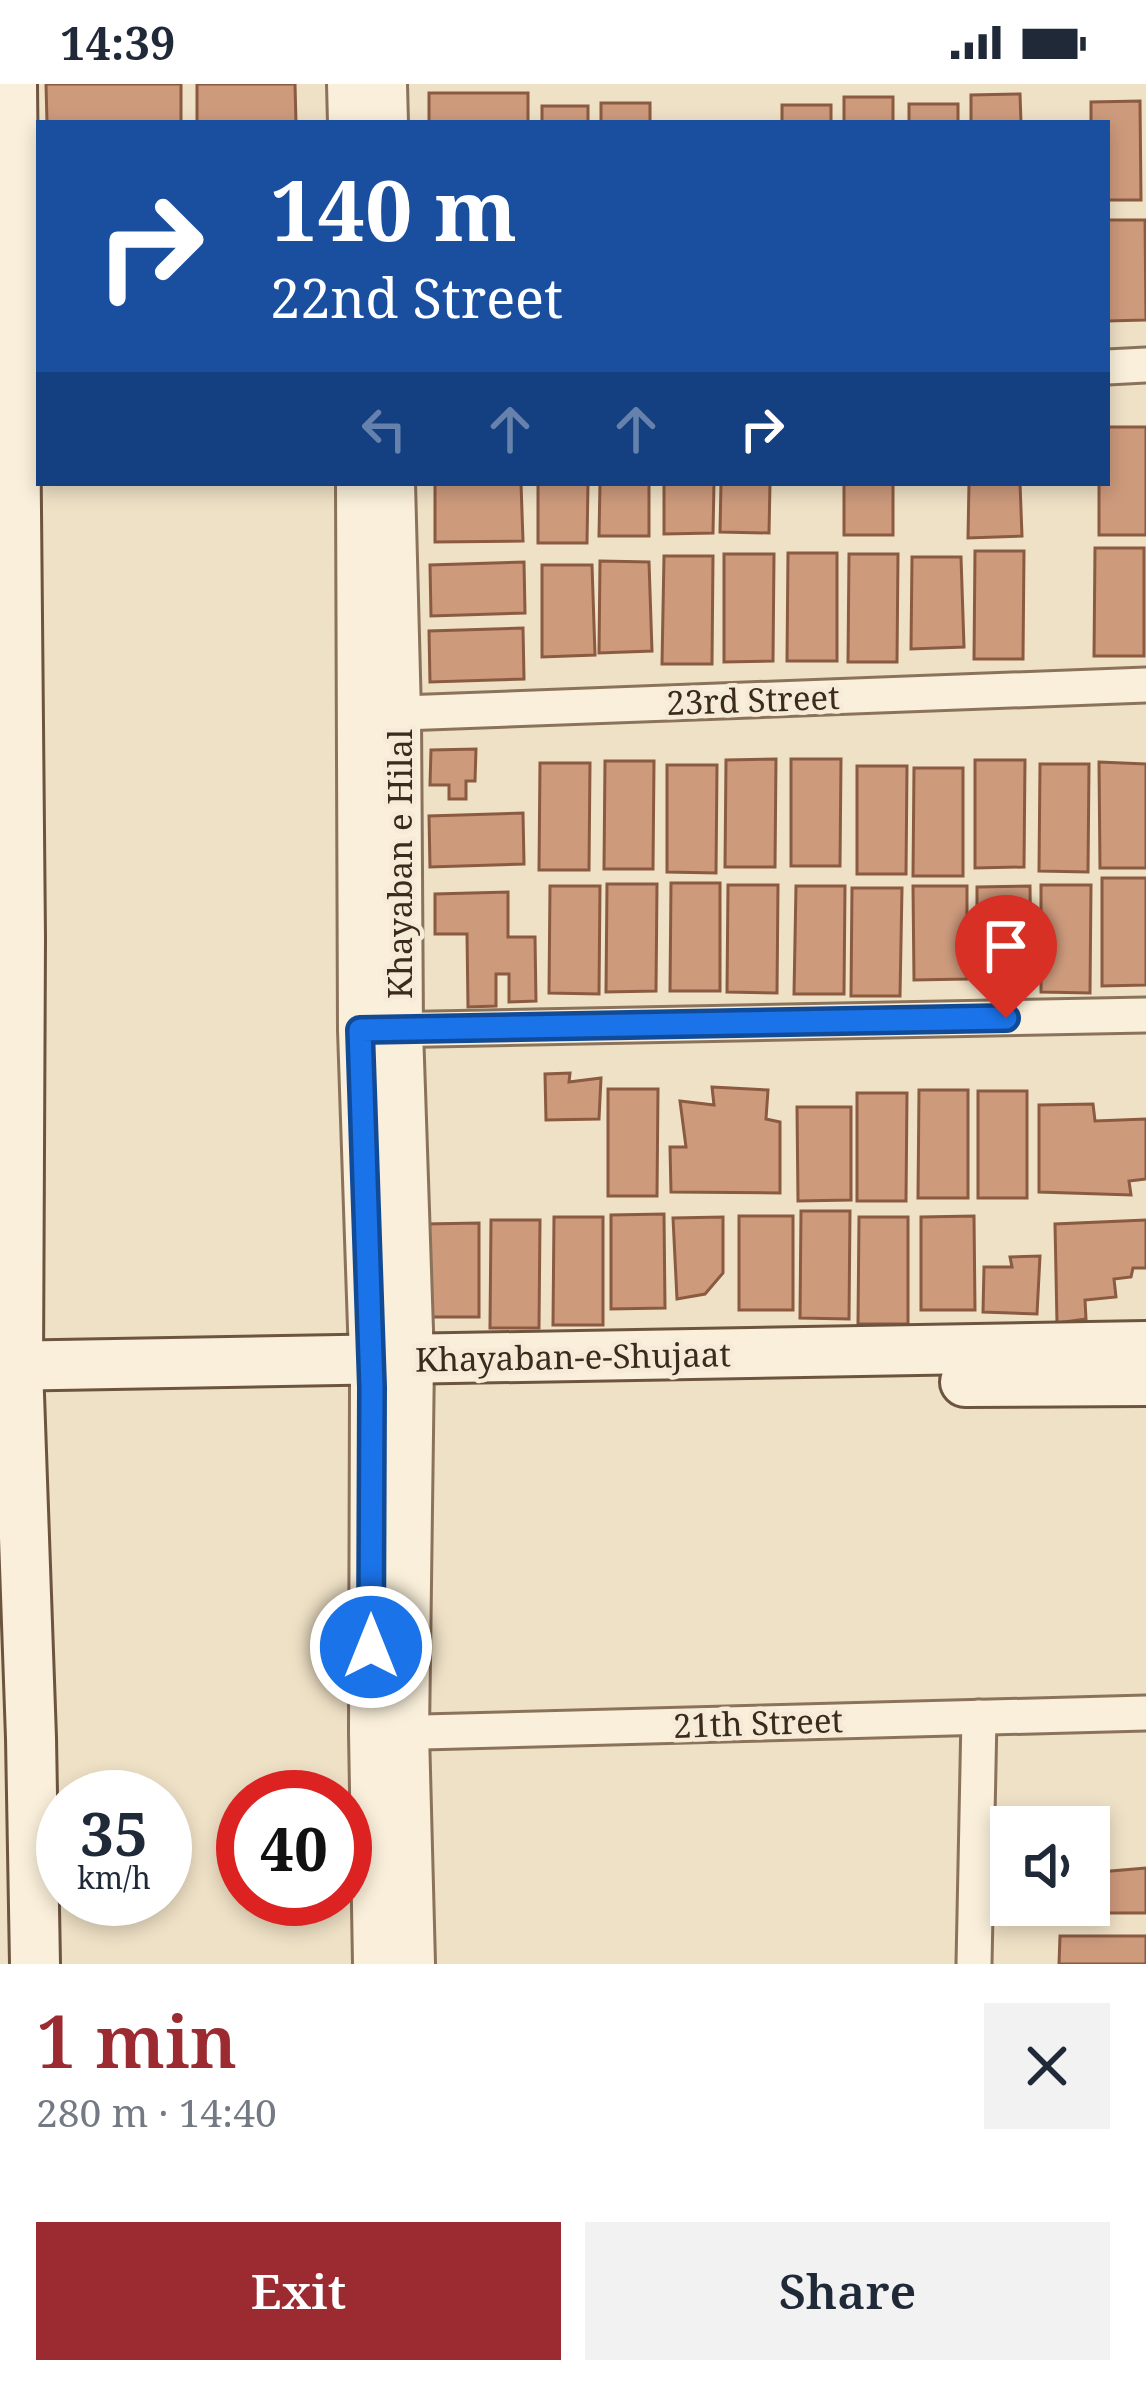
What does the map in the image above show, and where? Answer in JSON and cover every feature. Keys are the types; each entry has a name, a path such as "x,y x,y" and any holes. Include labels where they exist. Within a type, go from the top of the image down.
{"main road":[{"path":"12,84 20,938 9,1379 31,1715 35,1964"},
{"name":"Khayaban-e-Shujaat","path":"9,1379 392,1373 1146,1346"},
{"name":"Khayaban-e-Shujaat","path":"392,1373 1146,1381"}],"street":[{"path":"349,84 350,120"},
{"path":"385,84 386,120"},
{"path":"1110,367 1146,364"},
{"name":"Khayaban e Hilal","path":"358,486 380,714"},
{"name":"Khayaban e Hilal","path":"392,1373 380,1030 380,714 393,486"},
{"name":"23rd Street","path":"380,714 1146,685"},
{"path":"380,1030 1146,1015"},
{"path":"375,1964 388,1733 392,1373"},
{"name":"21th Street","path":"388,1733 1146,1713"},
{"path":"974,1964 979,1718"},
{"path":"388,1733 413,1964"}],"building":[{"path":"46,84 181,84 181,120 47,120"},
{"path":"197,84 295,84 296,120 197,120"},
{"path":"429,93 528,93 528,120 429,120"},
{"path":"1020,94 1021,120 971,120 971,95"},
{"path":"844,97 893,97 893,120 844,120"},
{"path":"1140,101 1141,200 1110,200 1110,120 1091,120 1091,102"},
{"path":"601,103 650,103 650,120 601,120"},
{"path":"909,104 958,104 958,120 909,120"},
{"path":"782,105 831,105 831,120 782,120"},
{"path":"542,106 588,106 588,120 542,120"},
{"path":"1110,220 1145,220 1146,320 1110,321"},
{"path":"1110,427 1146,427 1146,535 1099,535 1099,486 1110,486"},
{"path":"435,486 521,486 523,541 435,542"},
{"path":"538,486 588,486 587,543 538,543"},
{"path":"600,486 649,486 649,536 599,536"},
{"path":"664,486 714,486 713,533 664,534"},
{"path":"721,486 770,486 769,533 720,532"},
{"path":"844,486 893,486 893,535 844,535"},
{"path":"969,486 1020,486 1022,536 968,538"},
{"path":"1095,548 1144,548 1144,656 1094,656"},
{"path":"975,551 1024,551 1023,659 974,659"},
{"path":"788,553 837,553 837,661 787,661"},
{"path":"724,554 774,554 773,661 724,662"},
{"path":"849,554 898,554 897,662 848,662"},
{"path":"664,556 713,556 712,664 662,664"},
{"path":"912,557 961,557 964,647 911,649"},
{"path":"600,561 649,562 652,651 599,653"},
{"path":"524,562 525,613 431,616 430,565"},
{"path":"542,565 592,565 595,655 542,657"},
{"path":"523,628 524,679 430,682 429,631"},
{"path":"476,749 475,781 466,781 466,799 449,799 449,785 430,785 431,750"},
{"path":"776,759 775,867 725,867 726,760"},
{"path":"791,759 841,759 840,866 791,866"},
{"path":"975,760 1025,760 1024,867 975,868"},
{"path":"605,761 654,761 653,869 604,869"},
{"path":"1099,762 1146,764 1146,868 1100,868"},
{"path":"540,763 590,763 589,870 539,870"},
{"path":"1040,764 1089,764 1088,872 1039,871"},
{"path":"667,765 717,765 716,873 667,872"},
{"path":"857,766 907,766 906,874 857,874"},
{"path":"914,768 963,768 963,876 913,876"},
{"path":"523,813 524,864 430,867 429,816"},
{"path":"1102,878 1146,878 1146,985 1102,986"},
{"path":"671,883 720,883 720,991 670,991"},
{"path":"607,884 657,884 656,991 606,992"},
{"path":"728,885 778,885 777,993 727,992"},
{"path":"1041,885 1091,885 1090,993 1041,992"},
{"path":"550,886 600,886 599,994 549,993"},
{"path":"796,886 845,886 844,994 794,994"},
{"path":"913,886 967,886 967,979 914,980"},
{"path":"1030,886 1031,980 977,981 977,887"},
{"path":"852,888 902,888 900,996 851,996"},
{"path":"508,892 508,937 535,937 536,1001 509,1002 509,974 496,974 496,1006 468,1007 467,934 435,934 435,894"},
{"path":"570,1073 569,1082 601,1078 599,1119 546,1120 545,1074"},
{"path":"712,1087 768,1090 766,1119 780,1122 780,1193 671,1192 670,1147 686,1147 680,1101 714,1105"},
{"path":"608,1089 658,1089 657,1196 608,1196"},
{"path":"919,1090 968,1090 968,1198 918,1198"},
{"path":"978,1091 1027,1091 1027,1198 978,1198"},
{"path":"857,1093 907,1093 906,1201 857,1201"},
{"path":"1093,1104 1095,1121 1146,1119 1146,1179 1129,1181 1131,1195 1039,1192 1039,1105"},
{"path":"797,1107 851,1107 851,1200 798,1201"},
{"path":"801,1211 850,1211 849,1319 800,1318"},
{"path":"664,1214 665,1308 611,1309 611,1215"},
{"path":"739,1216 793,1216 793,1310 739,1310"},
{"path":"974,1216 975,1310 921,1310 921,1217"},
{"path":"554,1217 603,1217 603,1325 553,1325"},
{"path":"723,1217 723,1273 705,1294 677,1299 673,1218"},
{"path":"859,1217 908,1217 908,1324 858,1324"},
{"path":"491,1220 540,1220 539,1328 490,1328"},
{"path":"1146,1220 1146,1268 1133,1268 1131,1277 1114,1279 1116,1297 1085,1300 1086,1319 1057,1323 1055,1224"},
{"path":"479,1223 479,1317 426,1317 425,1224"},
{"path":"1040,1256 1037,1314 983,1312 984,1267 1012,1267 1010,1257"},
{"path":"1146,1868 1146,1913 1110,1913 1110,1871"},
{"path":"1060,1936 1146,1936 1146,1964 1059,1964"}],"route":[{"path":"371,1647 372,1387 360,1030 1006,1018"}]}
